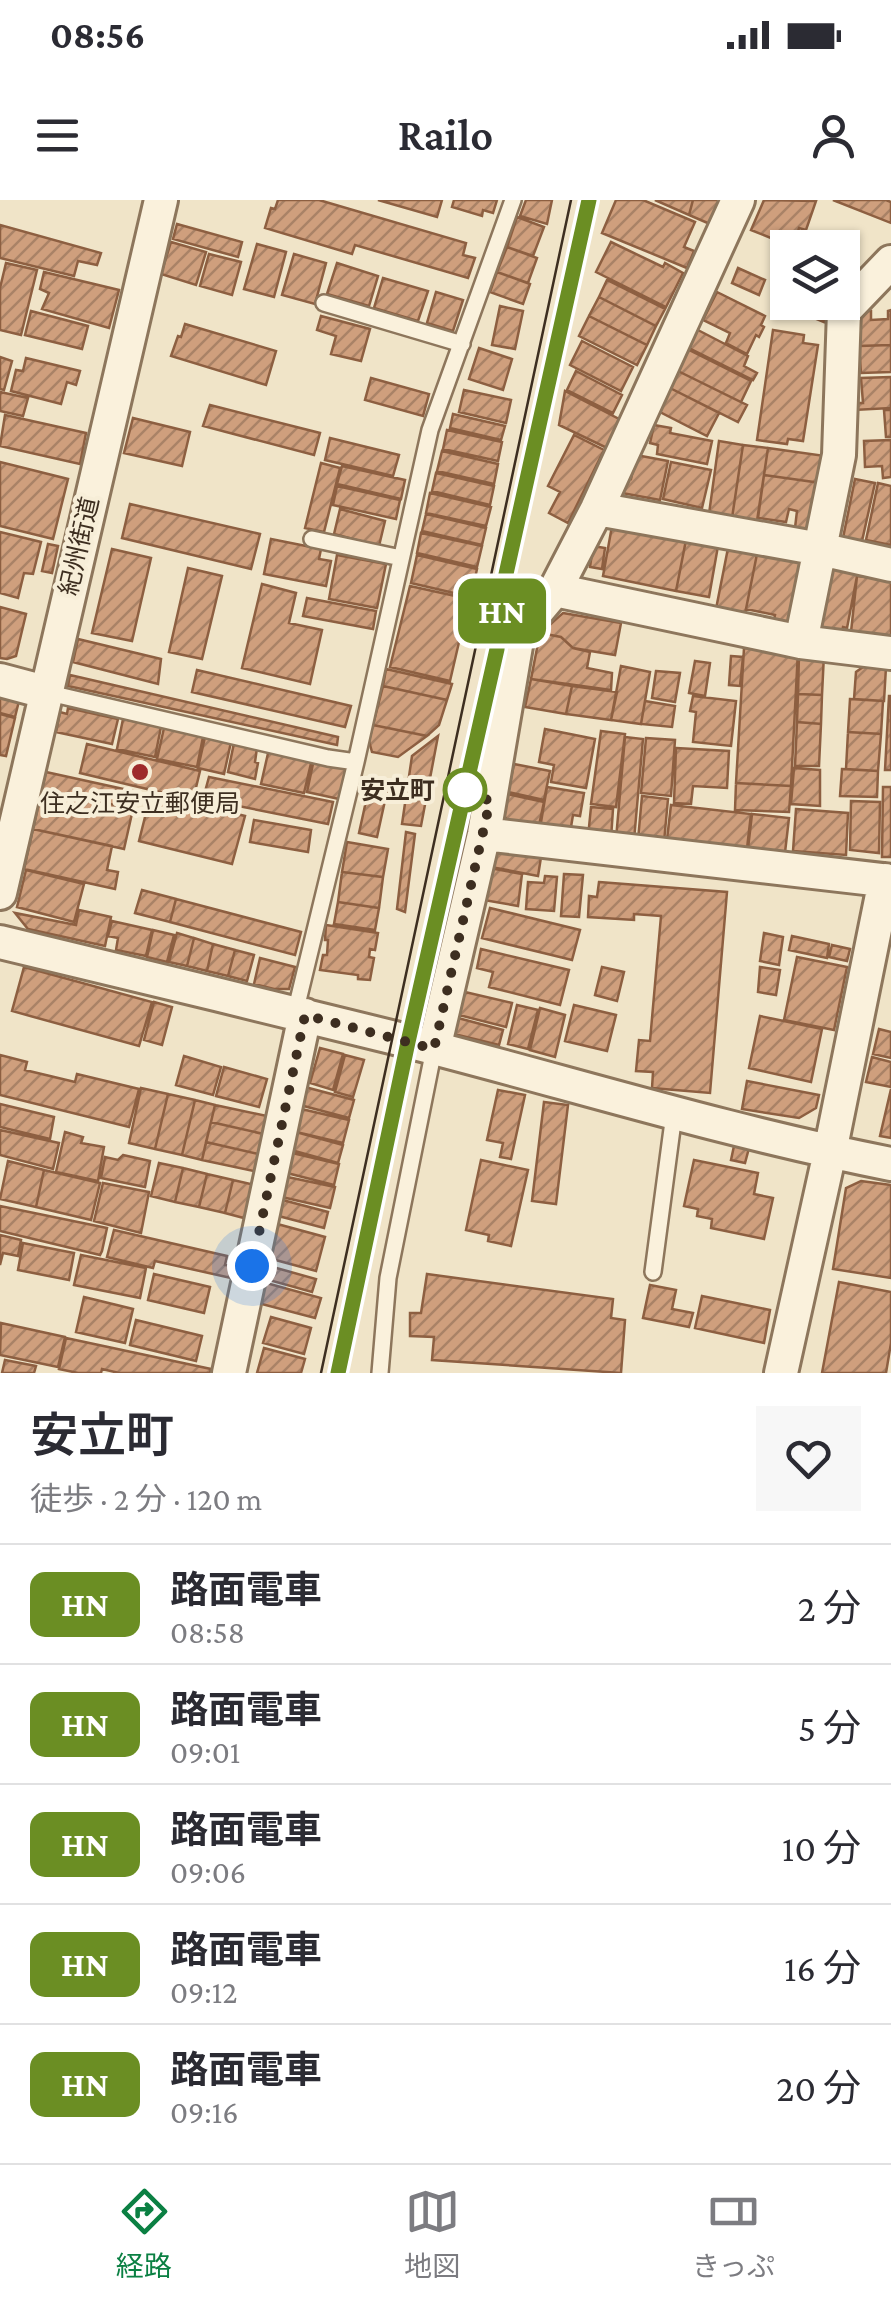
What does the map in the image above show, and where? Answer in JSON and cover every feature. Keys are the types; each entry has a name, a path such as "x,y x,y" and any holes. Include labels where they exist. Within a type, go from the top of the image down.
{"street":[{"name":"紀州街道","path":"0,893 161,200"},
{"path":"434,1049 484,834 518,634 555,590 598,509 738,200"},
{"path":"860,295 891,262"},
{"path":"860,300 891,299"},
{"path":"802,642 839,455 844,320"},
{"path":"598,509 891,565"},
{"path":"555,590 802,642 891,653"},
{"path":"0,680 45,692"},
{"path":"484,834 888,881 781,1373"},
{"path":"0,942 300,1014 674,1114 891,1164"},
{"path":"230,1373 300,1014"}],"lane":[{"path":"300,1014 430,430 513,200"},
{"path":"324,303 462,344"},
{"path":"312,539 401,558"},
{"path":"45,692 356,762"},
{"path":"380,1373 388,1278 434,1049"},
{"path":"653,1272 674,1114"}],"building":[{"path":"278,200 319,200 466,243 463,255 475,258 468,278 355,245 352,254 265,228"},
{"path":"378,200 442,200 437,217"},
{"path":"454,200 497,200 493,213 483,210 482,216 452,207"},
{"path":"526,200 552,200 547,224 520,216"},
{"path":"616,200 643,200 695,222 684,247 694,251 687,268 602,233"},
{"path":"655,200 693,200 689,215"},
{"path":"693,200 720,200 710,224 689,215"},
{"path":"764,200 816,201 806,230 770,230 770,238 751,230"},
{"path":"833,200 886,200 891,202 891,223"},
{"path":"517,217 544,227 533,256 507,247"},
{"path":"177,224 242,242 238,257 173,239"},
{"path":"0,225 101,253 97,265 78,261 74,276 0,258"},
{"path":"171,242 206,252 196,285 161,274"},
{"path":"611,242 683,273 666,307 596,272"},
{"path":"257,244 286,252 274,297 244,289"},
{"path":"507,247 537,258 528,283 497,272"},
{"path":"209,254 241,262 232,295 200,286"},
{"path":"294,254 326,263 315,304 282,295"},
{"path":"6,263 37,270 21,335 0,330 0,288"},
{"path":"337,263 378,276 369,306 327,294"},
{"path":"738,268 765,280 759,295 732,283"},
{"path":"44,272 119,290 109,328 42,309 49,293 40,289"},
{"path":"497,272 530,284 523,304 490,292"},
{"path":"383,278 428,291 418,321 374,308"},
{"path":"607,280 665,309 656,326 599,297"},
{"path":"436,292 463,300 453,331 427,323"},
{"path":"717,292 765,316 761,325 764,327 747,354 726,343 730,333 703,320"},
{"path":"599,297 656,326 647,345 589,316"},
{"path":"500,306 523,311 515,349 492,345"},
{"path":"891,310 891,345 859,346 860,311 871,311 871,320 888,319"},
{"path":"31,311 88,326 82,349 25,335"},
{"path":"321,316 370,329 361,361 331,354 336,336 317,330"},
{"path":"589,316 647,345 637,365 579,336"},
{"path":"185,324 276,351 266,385 171,356"},
{"path":"694,328 748,356 744,366 757,373 753,380 685,346"},
{"path":"773,330 804,335 803,343 818,345 803,441 788,439 787,444 757,440"},
{"path":"582,341 633,367 621,391 570,365"},
{"path":"891,345 891,372 861,373 859,346"},
{"path":"479,348 512,359 503,390 469,379"},
{"path":"687,349 751,381 741,402 676,370"},
{"path":"0,357 12,361 4,390 0,389"},
{"path":"26,358 80,371 76,385 67,382 61,404 11,391 16,370 23,371"},
{"path":"676,370 747,405 738,422 668,387"},
{"path":"576,371 622,395 613,413 567,390"},
{"path":"891,377 891,408 854,410 853,403 863,403 861,378"},
{"path":"371,378 429,394 423,416 365,400"},
{"path":"668,387 719,413 707,436 656,410"},
{"path":"464,390 511,400 506,423 459,412"},
{"path":"565,391 621,420 607,448 559,425"},
{"path":"0,392 28,398 23,416 0,411"},
{"path":"210,405 320,433 314,455 203,426"},
{"path":"884,410 891,410 891,437 886,437"},
{"path":"453,414 505,426 501,440 450,428"},
{"path":"5,415 86,433 80,464 0,446"},
{"path":"133,418 190,432 182,466 124,453"},
{"path":"654,425 671,428 670,433 712,441 707,464 657,454 658,445 650,443"},
{"path":"447,430 502,442 498,461 443,449"},
{"path":"574,435 604,450 568,523 549,513 560,492 548,486"},
{"path":"330,438 399,455 393,476 325,460"},
{"path":"891,440 891,477 883,478 882,466 865,467 864,441"},
{"path":"719,441 743,445 732,518 709,514"},
{"path":"743,445 768,448 757,521 732,518"},
{"path":"768,448 825,456 821,483 764,475"},
{"path":"442,451 498,464 494,484 437,471"},
{"path":"636,455 668,461 660,500 622,493 625,478 631,479"},
{"path":"0,462 68,479 53,539 0,526"},
{"path":"671,462 711,470 702,508 663,499"},
{"path":"321,463 340,468 324,532 305,528"},
{"path":"342,466 405,480 401,499 337,484"},
{"path":"436,473 494,486 490,505 432,491"},
{"path":"764,475 821,483 814,530 795,528 797,511 789,509 786,522 758,518"},
{"path":"855,479 875,483 862,541 843,538"},
{"path":"878,483 891,486 891,545 866,540"},
{"path":"337,486 400,500 396,519 333,505"},
{"path":"430,493 491,507 486,526 426,513"},
{"path":"130,504 260,534 251,569 122,538"},
{"path":"340,509 385,521 379,546 334,534"},
{"path":"426,514 486,528 482,545 422,531"},
{"path":"612,526 686,540 676,591 603,576"},
{"path":"0,532 41,542 33,574 24,573 18,598 0,593"},
{"path":"421,533 482,546 477,567 417,553"},
{"path":"271,539 321,549 319,559 331,561 326,586 264,574"},
{"path":"686,540 718,546 709,597 676,591"},
{"path":"729,543 758,549 745,614 716,609"},
{"path":"48,544 58,546 52,573 42,571"},
{"path":"593,546 605,548 602,569 590,567"},
{"path":"112,549 151,558 132,641 92,633"},
{"path":"758,549 803,558 789,628 773,625 775,615 746,609"},
{"path":"337,555 386,564 377,608 329,599"},
{"path":"417,555 477,569 471,597 411,583"},
{"path":"827,565 858,571 847,628 843,627 841,636 814,630"},
{"path":"188,568 222,576 202,659 169,652"},
{"path":"857,576 891,580 891,636 851,632"},
{"path":"262,584 296,593 289,623 322,630 310,684 242,668"},
{"path":"410,586 469,599 450,681 390,667"},
{"path":"307,598 376,611 373,629 303,616"},
{"path":"0,607 26,614 16,656 7,659 0,658"},
{"path":"563,613 621,623 615,655 573,648 561,637 540,633"},
{"path":"540,633 561,637 573,648 590,652 587,668 612,673 611,690 531,679"},
{"path":"78,639 161,659 158,684 73,662"},
{"path":"744,648 798,651 791,786 736,783"},
{"path":"799,654 824,654 822,695 798,694"},
{"path":"731,656 743,657 740,686 729,685"},
{"path":"695,661 710,663 705,696 689,693"},
{"path":"621,666 650,672 641,724 611,720"},
{"path":"863,667 886,667 884,701 854,699 856,672"},
{"path":"386,669 452,684 447,700 383,686"},
{"path":"197,670 351,706 345,727 192,692"},
{"path":"656,671 680,673 675,702 652,698"},
{"path":"70,675 338,737 337,745 68,686"},
{"path":"531,679 572,686 566,714 525,707"},
{"path":"0,686 20,697 15,717 0,713"},
{"path":"383,686 447,700 439,725 427,736 373,725"},
{"path":"572,686 617,692 611,720 566,714"},
{"path":"798,694 822,695 821,724 797,722"},
{"path":"693,696 736,701 731,746 693,742"},
{"path":"889,696 891,770 885,770"},
{"path":"850,699 883,701 881,734 848,732"},
{"path":"645,701 675,706 672,727 641,724"},
{"path":"68,708 118,719 112,744 56,732 60,712 67,714"},
{"path":"0,714 15,718 6,756 0,755"},
{"path":"123,719 161,727 155,757 117,749"},
{"path":"797,722 821,724 819,766 795,766"},
{"path":"373,725 427,736 398,757 372,752 369,741"},
{"path":"164,728 203,737 197,767 157,759"},
{"path":"545,729 595,739 586,788 551,782 554,765 539,762"},
{"path":"601,731 625,734 616,807 591,804"},
{"path":"848,732 881,734 878,771 846,769"},
{"path":"438,736 421,826 402,824 412,756"},
{"path":"205,737 231,742 224,774 198,768"},
{"path":"625,737 643,739 634,840 616,839"},
{"path":"646,738 675,740 671,796 641,793"},
{"path":"234,743 257,748 255,779 228,772"},
{"path":"87,744 200,771 193,800 80,773"},
{"path":"676,748 729,751 727,788 693,786 691,804 674,803"},
{"path":"269,749 312,759 304,793 261,784"},
{"path":"314,759 346,767 339,799 307,792"},
{"path":"514,764 550,771 544,800 508,792"},
{"path":"794,768 820,770 820,806 791,804"},
{"path":"842,769 878,771 877,797 840,796"},
{"path":"46,772 137,792 133,809 42,789"},
{"path":"209,777 333,802 328,824 203,799"},
{"path":"370,783 388,787 377,837 359,833"},
{"path":"736,783 791,786 789,812 735,810"},
{"path":"547,787 584,793 580,816 573,815 570,833 540,828"},
{"path":"883,787 891,787 891,857 882,857"},
{"path":"42,789 133,809 124,849 33,829"},
{"path":"151,793 245,816 232,864 139,841"},
{"path":"507,794 544,802 538,830 510,825 503,814"},
{"path":"642,796 668,799 664,842 638,840"},
{"path":"851,801 880,802 879,853 850,850"},
{"path":"671,805 751,814 746,857 666,848"},
{"path":"591,807 613,809 611,839 588,837"},
{"path":"796,809 848,813 846,855 793,851"},
{"path":"752,814 789,818 784,861 747,857"},
{"path":"254,820 311,830 308,852 250,842"},
{"path":"33,829 112,846 107,870 118,872 115,889 24,869"},
{"path":"406,832 415,834 405,912 397,909"},
{"path":"347,842 388,849 383,877 342,872"},
{"path":"494,851 542,851 538,876 491,867"},
{"path":"484,867 522,874 518,906 478,899"},
{"path":"26,870 84,884 74,922 17,907"},
{"path":"342,872 383,877 379,908 338,902"},
{"path":"564,874 583,875 579,917 561,916"},
{"path":"545,876 557,877 554,911 526,909 528,882 544,883"},
{"path":"599,882 727,892 710,1093 652,1088 653,1072 636,1071 639,1040 650,1041 661,916 634,914 634,920 588,917 589,896 597,897"},
{"path":"142,890 176,899 170,922 135,913"},
{"path":"176,899 301,932 295,955 170,922"},
{"path":"338,902 379,908 375,930 334,924"},
{"path":"490,908 580,930 572,960 482,938"},
{"path":"79,910 111,917 105,946 28,929 15,913 76,925"},
{"path":"112,921 152,930 146,956 116,950 118,938 108,936"},
{"path":"326,925 378,933 375,950 370,949 369,957 374,958 370,980 320,970 323,955 327,955"},
{"path":"153,930 174,935 167,962 147,957"},
{"path":"177,933 194,938 187,966 169,962"},
{"path":"764,933 783,937 779,965 760,961"},
{"path":"792,936 829,944 827,958 789,950"},
{"path":"194,938 213,944 207,971 187,966"},
{"path":"213,944 235,950 228,976 207,971"},
{"path":"832,945 850,949 847,961 829,957"},
{"path":"481,949 569,970 560,1005 489,987 493,972 477,968"},
{"path":"235,950 254,955 247,981 228,976"},
{"path":"797,957 847,967 834,1030 784,1020"},
{"path":"260,958 295,967 289,989 254,984"},
{"path":"24,967 152,1002 139,1046 12,1011"},
{"path":"602,967 624,972 617,1001 595,995"},
{"path":"760,967 780,970 776,995 758,992"},
{"path":"465,992 512,1003 506,1027 459,1015"},
{"path":"154,1002 172,1007 162,1045 144,1040"},
{"path":"517,1005 538,1010 528,1049 508,1044"},
{"path":"574,1005 616,1015 607,1051 565,1041"},
{"path":"540,1008 565,1015 555,1057 530,1050"},
{"path":"760,1016 822,1029 811,1082 749,1068"},
{"path":"458,1018 503,1030 499,1045 454,1034"},
{"path":"879,1029 891,1032 891,1058 873,1054"},
{"path":"320,1048 343,1054 333,1090 310,1083"},
{"path":"0,1055 27,1062 25,1070 75,1082 77,1074 139,1089 129,1127 0,1095"},
{"path":"345,1055 364,1060 353,1097 335,1092"},
{"path":"184,1056 221,1067 213,1095 176,1085"},
{"path":"872,1057 891,1062 891,1087 866,1082"},
{"path":"224,1067 267,1079 259,1107 216,1096"},
{"path":"747,1081 819,1095 816,1108 799,1118 742,1109"},
{"path":"305,1087 354,1100 349,1118 300,1105"},
{"path":"141,1088 168,1094 155,1149 129,1143"},
{"path":"891,1089 891,1138 880,1136"},
{"path":"498,1090 525,1095 511,1159 500,1157 503,1143 487,1140"},
{"path":"168,1094 195,1100 182,1155 155,1149"},
{"path":"195,1100 215,1105 202,1160 182,1155"},
{"path":"544,1102 568,1105 556,1204 532,1201"},
{"path":"0,1104 54,1117 50,1139 0,1127"},
{"path":"215,1105 276,1118 272,1136 211,1122"},
{"path":"297,1108 349,1120 343,1143 292,1131"},
{"path":"211,1122 272,1136 267,1156 206,1142"},
{"path":"0,1130 59,1143 53,1169 0,1155"},
{"path":"65,1132 83,1137 81,1143 104,1147 98,1181 56,1172"},
{"path":"296,1132 343,1145 338,1163 291,1150"},
{"path":"206,1142 267,1156 263,1173 202,1160"},
{"path":"734,1146 749,1148 745,1163 731,1160"},
{"path":"288,1152 339,1164 334,1185 283,1172"},
{"path":"123,1155 150,1161 145,1187 101,1178 105,1157 118,1160"},
{"path":"481,1160 528,1170 511,1246 466,1230"},
{"path":"694,1160 758,1173 754,1194 773,1198 764,1239 711,1228 712,1219 697,1216 698,1209 684,1206"},
{"path":"8,1161 44,1170 36,1207 0,1199"},
{"path":"159,1163 183,1168 175,1202 151,1196"},
{"path":"183,1168 207,1174 199,1207 175,1202"},
{"path":"44,1170 100,1183 91,1220 36,1207"},
{"path":"207,1174 233,1180 225,1213 199,1207"},
{"path":"278,1175 335,1187 330,1208 273,1195"},
{"path":"233,1180 259,1186 251,1220 225,1213"},
{"path":"861,1181 891,1185 891,1278 833,1269 846,1188"},
{"path":"103,1183 149,1192 141,1233 94,1221"},
{"path":"275,1198 328,1212 324,1228 271,1214"},
{"path":"0,1206 107,1228 102,1251 100,1255 0,1231"},
{"path":"270,1222 325,1237 316,1271 261,1256"},
{"path":"114,1230 227,1256 225,1265 233,1266 231,1278 155,1261 153,1268 107,1257"},
{"path":"0,1235 21,1240 18,1256 3,1253 0,1265"},
{"path":"23,1243 74,1253 69,1280 18,1270"},
{"path":"81,1255 146,1268 140,1298 74,1285"},
{"path":"262,1264 316,1279 312,1292 258,1277"},
{"path":"154,1274 210,1287 204,1313 148,1300"},
{"path":"427,1274 613,1299 611,1318 625,1320 621,1373 432,1360 434,1337 410,1336 410,1313 421,1313"},
{"path":"259,1281 321,1298 315,1318 254,1302"},
{"path":"839,1282 891,1292 891,1343 886,1373 822,1373"},
{"path":"650,1285 676,1290 672,1309 693,1313 689,1327 643,1318"},
{"path":"702,1296 770,1310 764,1343 695,1328"},
{"path":"84,1297 133,1309 125,1343 76,1332"},
{"path":"271,1317 311,1328 304,1354 263,1343"},
{"path":"136,1320 202,1336 196,1361 130,1345"},
{"path":"1,1323 65,1337 58,1367 0,1355"},
{"path":"66,1338 211,1369 210,1373 119,1373 102,1369 101,1373 78,1373 59,1369"},
{"path":"264,1348 305,1359 301,1373 257,1373"},
{"path":"5,1360 36,1366 34,1373 2,1373"}],"tram line":[{"path":"321,1373 571,200"},
{"path":"338,1373 497,649 507,574 589,200"},
{"name":"HN","path":"338,1373 497,649 506,574 589,200"}],"place":[{"name":"住之江安立郵便局","path":"140,772"},
{"name":"安立町","path":"465,790"}],"route":[{"path":"252,1266 305,1015 434,1049 490,801 465,790"}]}
